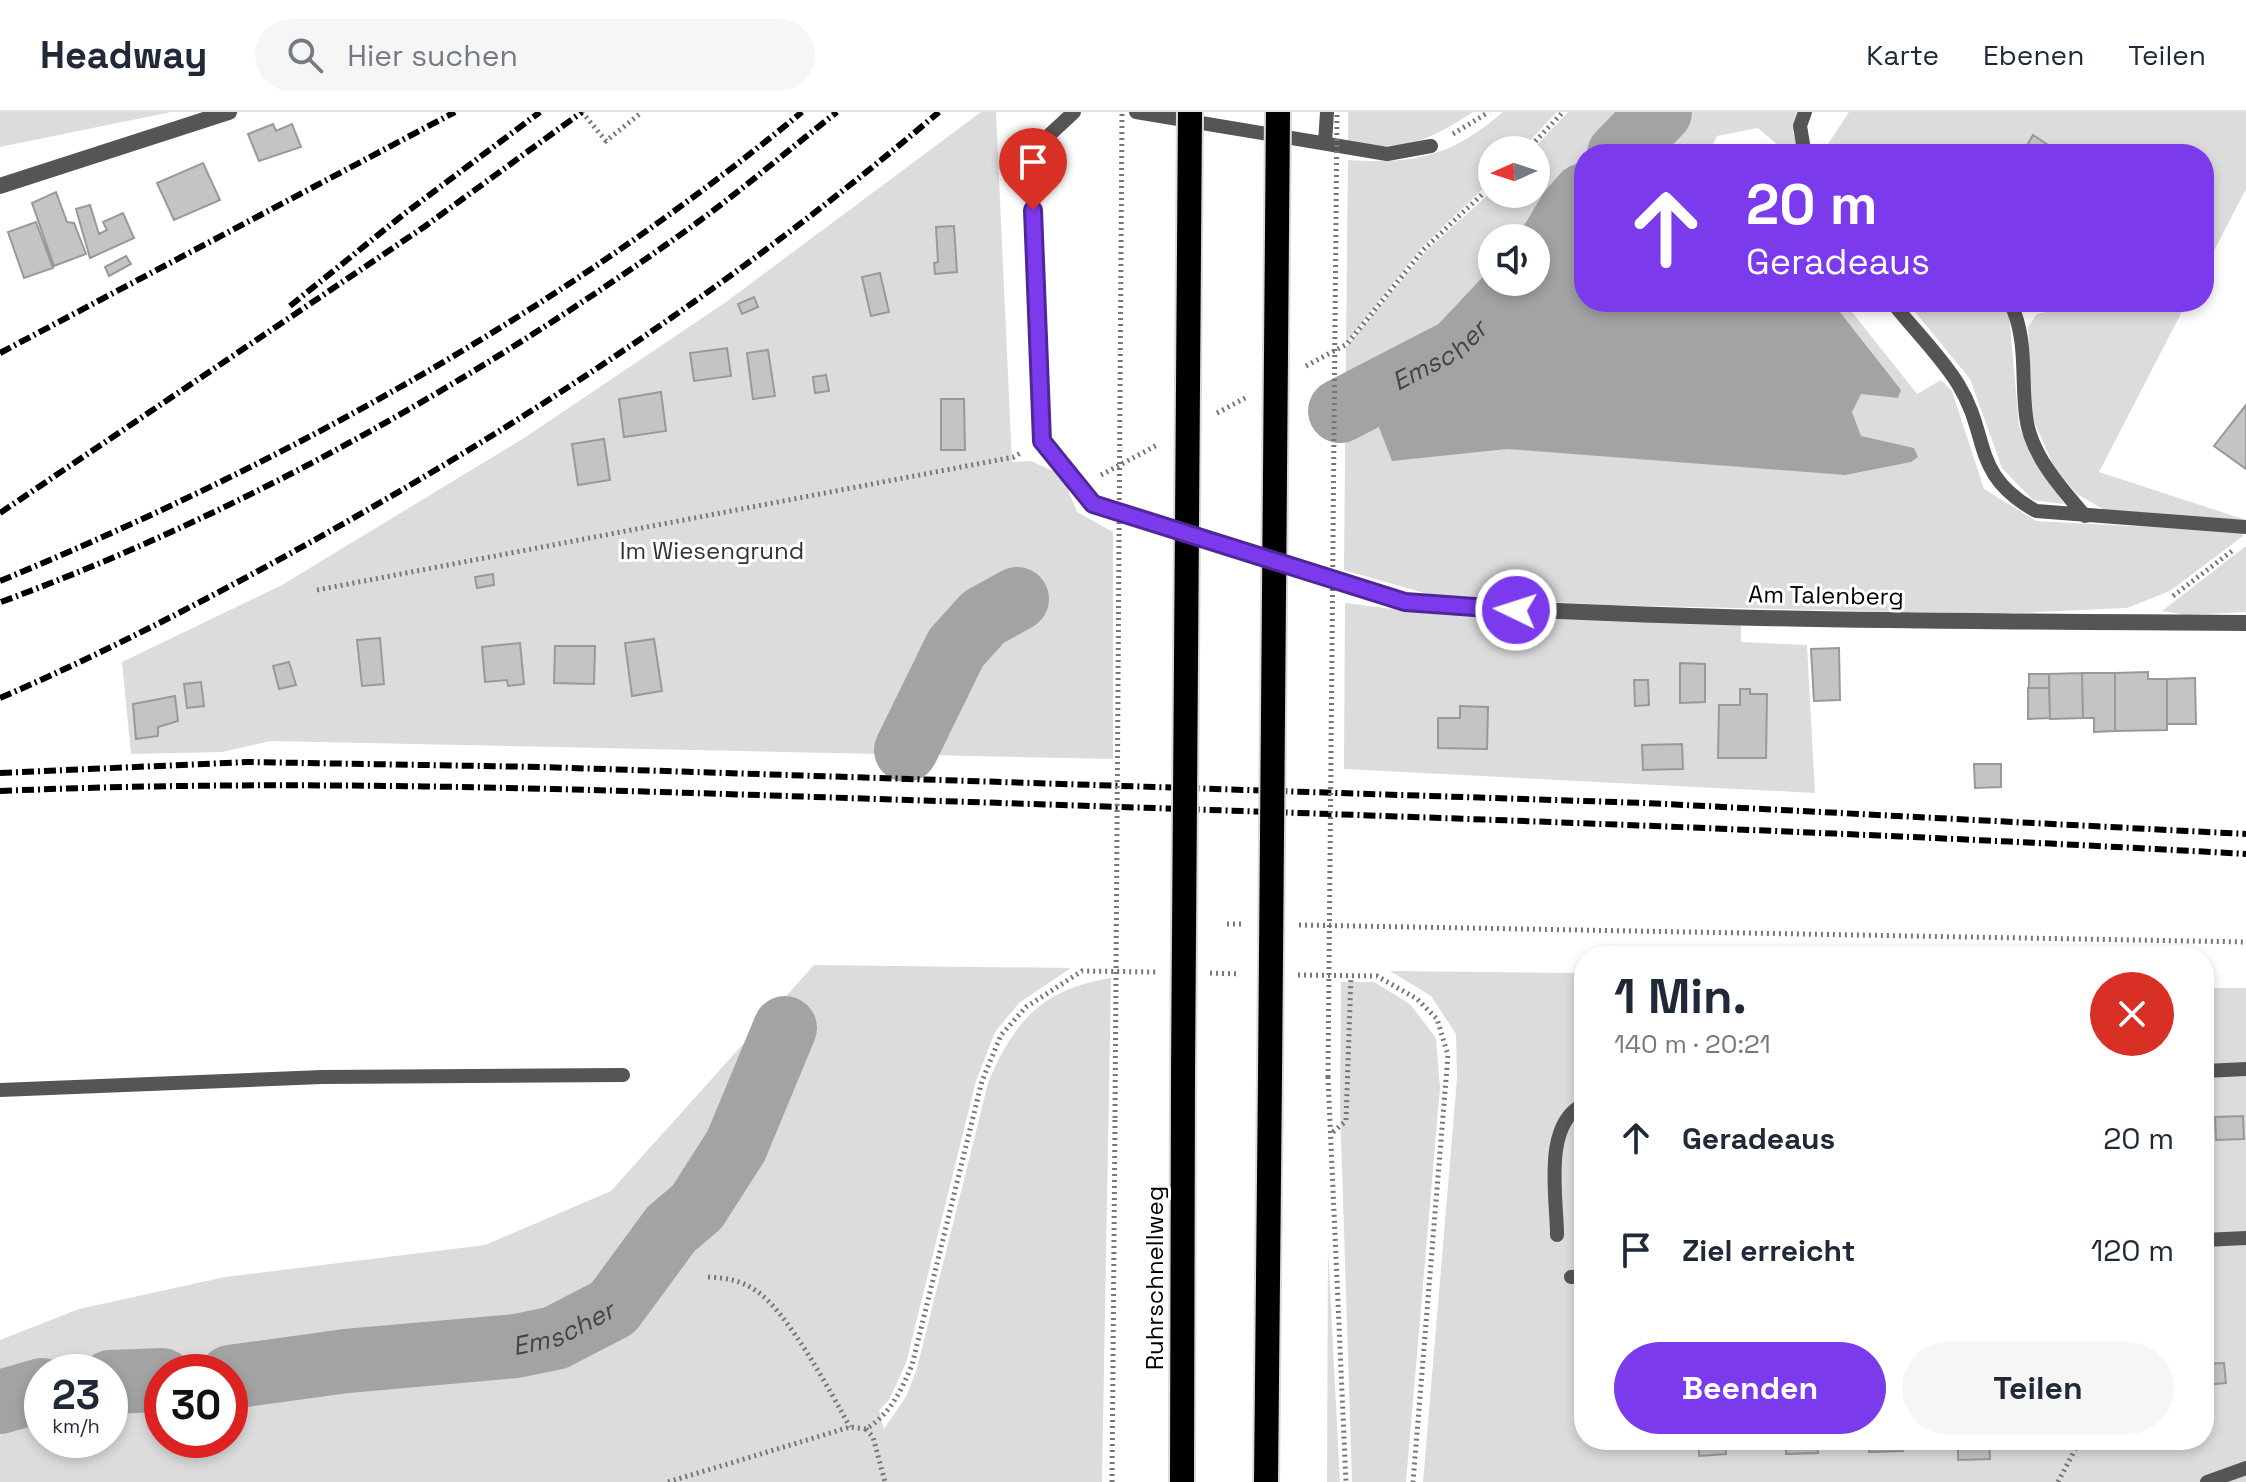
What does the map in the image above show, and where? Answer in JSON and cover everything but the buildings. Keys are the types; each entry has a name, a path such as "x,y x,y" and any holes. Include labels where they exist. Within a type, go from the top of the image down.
{"highway":[{"name":"Ruhrschnellweg","path":"1182,1482 1190,112"},
{"path":"1266,1482 1278,112"}],"street":[{"path":"0,186 229,112"},
{"name":"Am Talenberg","path":"1405,602 1516,610 1787,619 2246,623"}],"lane":[{"path":"1074,112 1031,152 1042,441 1093,504 1405,602"},
{"path":"1136,112 1387,154 1431,146"},
{"path":"1325,143 1327,112"},
{"path":"1803,144 1800,126 1805,112"},
{"path":"1900,312 1959,385 1994,479 2015,499 2036,511 2246,527"},
{"path":"2015,312 2022,327 2026,420 2050,474 2085,516"},
{"path":"2214,1071 2246,1069"},
{"path":"0,1090 322,1077 623,1075"},
{"path":"1557,1235 1557,1137 1574,1109"},
{"path":"2214,1240 2246,1238"},
{"path":"2207,1482 2246,1468"}],"path":[{"path":"582,112 606,141 642,112"},
{"path":"1112,1482 1122,112"},
{"path":"1337,112 1328,1077 1333,1132 1346,1482"},
{"path":"1431,146 1489,112"},
{"path":"1540,136 1563,112"},
{"path":"317,590 1014,457 1042,441"},
{"path":"2138,622 2234,550"},
{"path":"1227,924 1242,924"},
{"path":"1290,925 2246,942"},
{"path":"1333,1132 1346,1121 1351,976"},
{"path":"708,1277 729,1278 758,1291 812,1361 850,1427"},
{"path":"668,1482 850,1427 866,1429 873,1437 885,1482"},
{"path":"2058,1482 2075,1450"}],"green space":[{"path":"0,112 171,112 0,147"},
{"name":"Im Wiesengrund","path":"981,112 996,112 1012,462 1031,461 1062,475 1077,512 1113,532 1113,759 271,741 222,752 131,754 122,662 282,585 524,438 726,302"},
{"path":"1348,112 1473,112 1427,138 1385,146 1348,143"},
{"path":"1503,112 1557,112 1534,136 1478,136 1478,193 1422,247 1346,343 1348,160 1393,161 1431,154 1449,148"},
{"path":"1568,112 1797,112 1793,132 1797,144 1776,144 1758,128 1717,136 1713,144 1574,144 1574,312 1852,312 1917,394 1941,380 1952,391 1984,489 2036,521 2243,532 2243,536 2170,591 2127,608 1996,614 1605,605 1431,595 1344,570 1346,347 1426,251 1478,204 1478,208 1550,208 1550,136 1545,136"},
{"path":"1849,112 2246,112 2246,189 2214,251 2214,144 1828,144"},
{"path":"1915,312 2008,312 2019,426 2037,465 2064,504 2033,500 2002,468 1970,379"},
{"path":"2182,312 2099,472 2246,520 2106,511 2077,494 2054,467 2033,419 2028,327 2037,314"},
{"path":"2246,546 2246,612 2185,615 2162,611"},
{"path":"1345,603 1433,614 1741,624 1741,642 1807,645 1815,793 1344,769"},
{"path":"814,965 1071,968 1019,1003 995,1032 976,1081 906,1363 889,1400 879,1410 884,1429 907,1395 917,1368 988,1083 998,1061 1008,1042 1033,1011 1066,990 1111,978 1102,1482 0,1482 0,1340 79,1309 225,1277 485,1245 611,1191"},
{"path":"1390,971 1574,973 1574,1450 2214,1450 2214,988 2246,988 2246,1482 1423,1482 1457,1079 1456,1034 1431,996"},
{"path":"1341,982 1374,982 1410,1004 1436,1038 1440,1088 1406,1482 1352,1482 1340,1106"},
{"path":"1328,1249 1340,1482 1327,1482"}],"shaded area":[{"path":"1574,264 1574,312 1840,312 1901,390 1898,398 1861,394 1852,412 1861,436 1914,448 1918,457 1911,462 1845,475 1507,449 1392,461 1375,417 1463,373 1543,296 1550,296 1550,285 1559,268"}],"waterway":[{"name":"Emscher","path":"1629,144 1660,112"},
{"name":"Emscher","path":"1550,245 1574,206"},
{"name":"Emscher","path":"1340,411 1458,350 1509,296"},
{"name":"Emscher","path":"906,750 956,648 984,617 1017,599"},
{"name":"Emscher","path":"248,1375 346,1361 516,1346 555,1338 613,1308 671,1229 697,1207 736,1146 785,1028"},
{"name":"Emscher","path":"128,1381 144,1381"},
{"name":"Emscher","path":"0,1402 24,1395"}],"railway":[{"path":"0,353 455,112"},
{"path":"290,306 404,214 540,112"},
{"path":"0,513 424,227 582,112"},
{"path":"0,581 213,486 419,376 616,252 802,112"},
{"path":"1,602 90,567 263,488 430,397 592,296 670,242 837,112"},
{"path":"0,698 121,642 240,581 481,442 561,392 716,286 792,230 939,112"},
{"path":"0,773 248,762 541,767 1646,803 2246,834"},
{"path":"0,791 243,785 607,790 1608,824 2246,854"}],"route":[{"path":"1033,210 1042,441 1093,504 1405,602 1516,610"}]}
